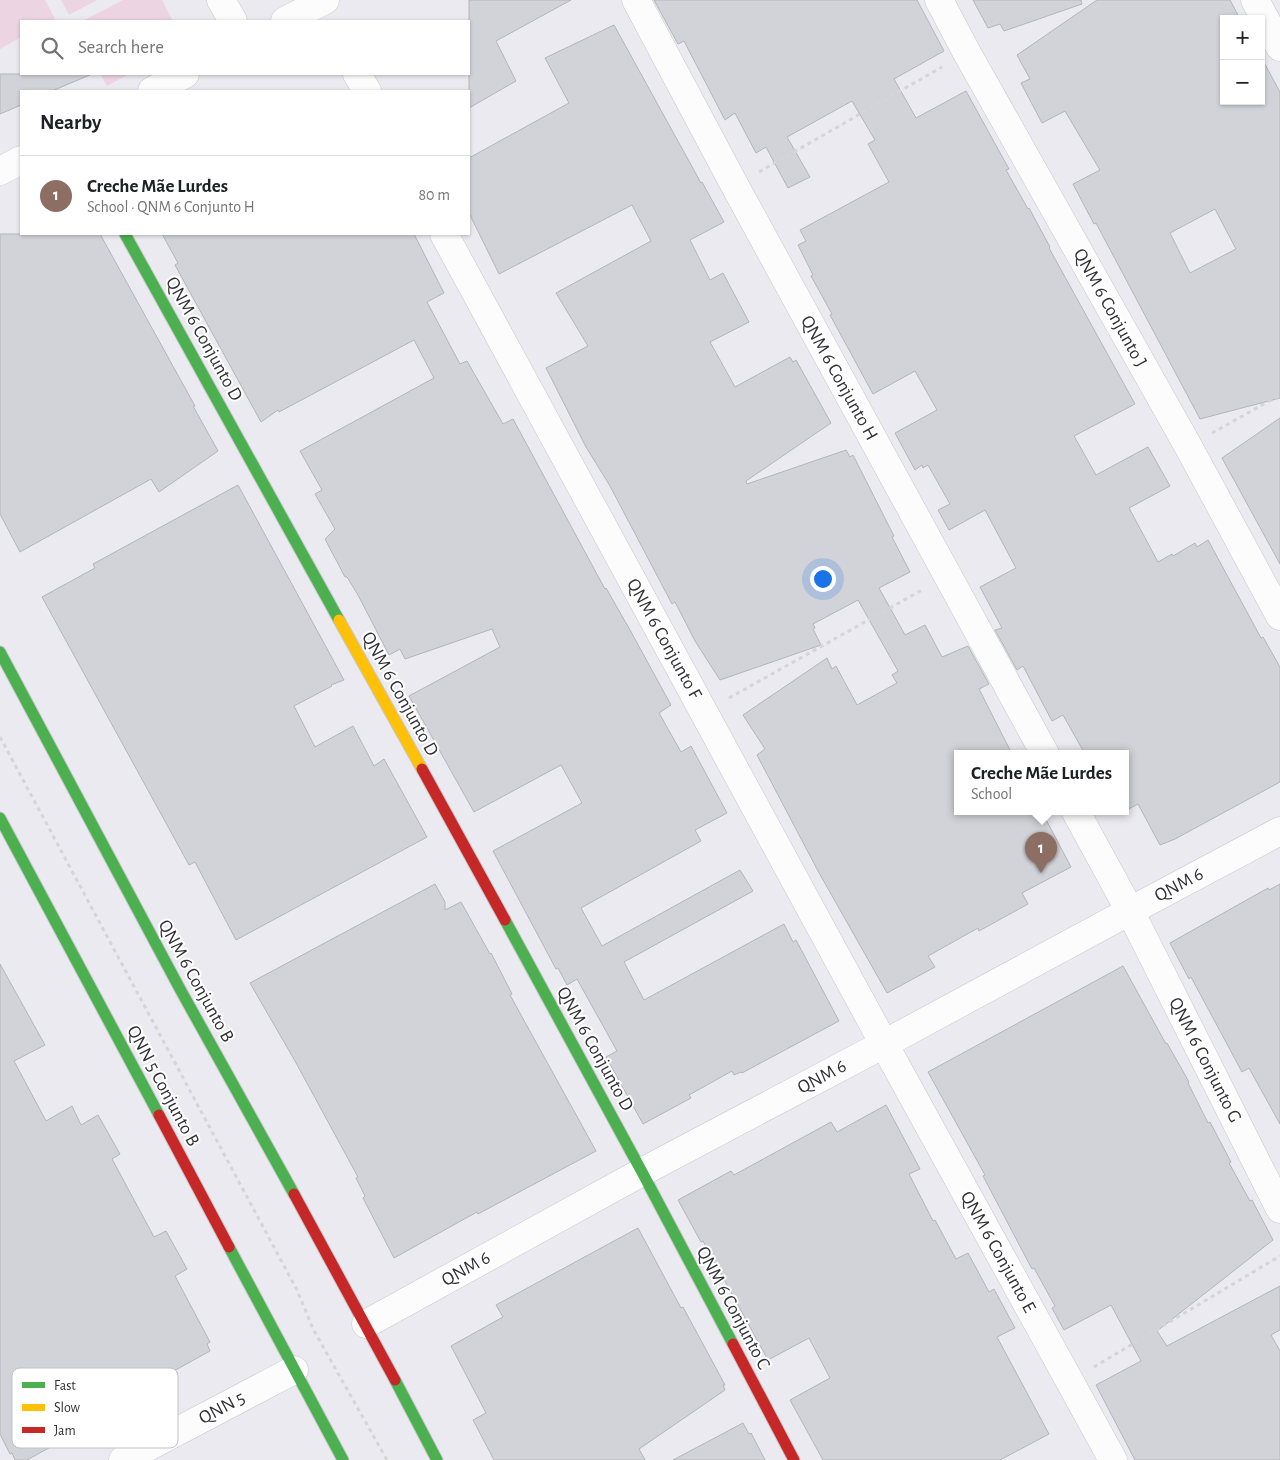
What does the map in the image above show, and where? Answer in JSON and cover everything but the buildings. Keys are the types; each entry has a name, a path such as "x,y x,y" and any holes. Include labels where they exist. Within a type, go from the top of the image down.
{"main road":[{"name":"QNM 6 Conjunto D","path":"126,235 462,842 642,1172"},
{"name":"QNM 6 Conjunto B","path":"0,652 140,914 366,1324 437,1460"},
{"name":"QNN 5 Conjunto B","path":"0,818 343,1460"},
{"path":"94,852 140,914"},
{"name":"QNM 6 Conjunto C","path":"642,1172 794,1460"}],"street":[{"path":"221,0 232,20"},
{"name":"QNM 6 Conjunto H","path":"636,0 735,186 1043,750"},
{"name":"QNM 6 Conjunto J","path":"939,0 1188,446 1280,616"},
{"path":"1255,0 1280,47"},
{"path":"288,20 324,8"},
{"path":"154,90 183,75"},
{"path":"359,75 366,90"},
{"path":"0,171 20,161"},
{"name":"QNM 6 Conjunto F","path":"445,235 884,1044"},
{"path":"1078,815 1130,911"},
{"name":"QNM 6","path":"366,1324 642,1172 1280,831"},
{"name":"QNM 6 Conjunto G","path":"1130,911 1280,1209"},
{"name":"QNM 6 Conjunto E","path":"884,1044 1113,1460"},
{"name":"QNN 5","path":"178,1431 294,1370"},
{"name":"QNN 5","path":"123,1460 146,1448"}],"path":[{"path":"735,186 967,53"},
{"path":"1188,446 1280,395"},
{"path":"704,712 948,576"},
{"path":"0,737 297,1290 313,1329 387,1460"},
{"path":"1070,1382 1280,1256"}],"shaded area":[{"path":"0,0 45,0 55,19 20,20 20,38 0,49"},
{"path":"61,0 97,0 69,15"},
{"path":"123,0 162,0 172,20 85,20"},
{"path":"101,75 127,75 107,86"}],"traffic: fast":[{"path":"126,235 339,620"},
{"path":"0,652 180,989 294,1194"},
{"path":"0,818 159,1115"},
{"path":"505,920 733,1344"},
{"path":"229,1247 343,1460"},
{"path":"395,1380 437,1460"}],"traffic: slow":[{"path":"339,620 422,769"}],"traffic: jam":[{"path":"422,769 505,920"},
{"path":"159,1115 229,1247"},
{"path":"294,1194 395,1380"},
{"path":"733,1344 794,1460"}],"place":[{"name":"Creche Mãe Lurdes","path":"1041,873"}]}
